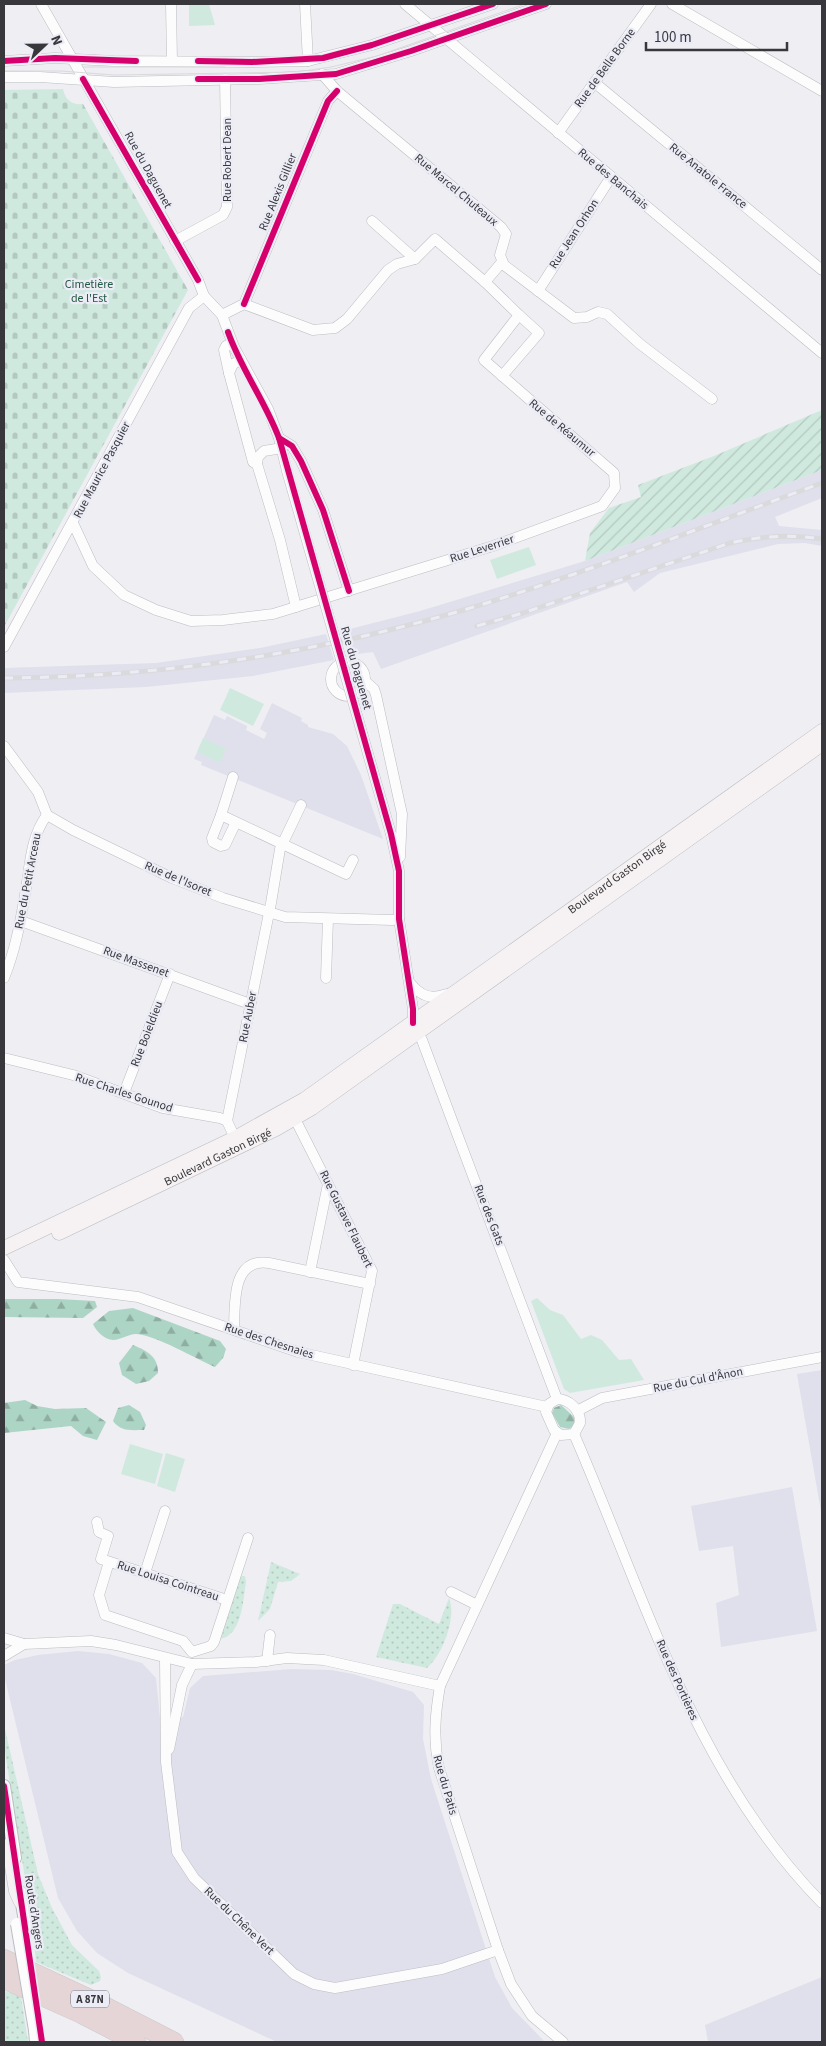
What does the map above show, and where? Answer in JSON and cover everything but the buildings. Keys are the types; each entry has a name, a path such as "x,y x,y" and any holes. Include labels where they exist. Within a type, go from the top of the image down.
{"highway":[{"name":"A 87N","path":"4,1959 92,2000 174,2042"},
{"name":"A 87N","path":"4,1979 82,2014 136,2042"}],"main road":[{"name":"Boulevard Gaston Birgé","path":"416,1028 454,991 822,731"},
{"name":"Boulevard Gaston Birgé","path":"4,1259 113,1208 292,1113 822,744"},
{"name":"Boulevard Gaston Birgé","path":"4,1248 235,1138 292,1113"},
{"path":"5,1846 9,1848 16,1891 21,1902"}],"street":[{"name":"Rue du Daguenet","path":"41,4 198,280 204,296 222,315 232,343 268,409 280,443 391,834 399,871 399,918 416,1028"},
{"path":"171,4 172,61"},
{"path":"305,4 308,60"},
{"name":"Rue des Banchais","path":"405,4 448,38 822,353"},
{"path":"4,61 55,58 73,60 252,62 308,60 372,45 494,4"},
{"path":"4,77 81,75 114,82 336,74 360,68 546,4"},
{"name":"Rue de Belle Borne","path":"558,132 651,4"},
{"path":"672,4 822,91"},
{"name":"Rue Marcel Chuteaux","path":"322,74 337,91 501,227 506,238 500,253 502,262"},
{"name":"Rue Robert Dean","path":"175,241 222,215 227,207 225,79"},
{"name":"Rue Anatole France","path":"595,83 822,270"},
{"name":"Rue Alexis Gillier","path":"244,304 328,100 337,91"},
{"name":"Rue Jean Orhon","path":"538,292 611,177"},
{"path":"372,221 415,259"},
{"path":"222,315 244,304 313,330 326,331 341,325 388,270 397,264 415,259 435,239 485,282 539,333 502,376"},
{"path":"485,282 502,262 538,292 577,319 598,312 604,312 640,344 712,399"},
{"name":"Rue Maurice Pasquier","path":"4,647 190,308 204,296"},
{"name":"Rue de Réaumur","path":"519,315 484,360 610,468 616,482"},
{"path":"232,343 226,346 224,350 253,462 257,464"},
{"path":"229,373 233,364 241,360"},
{"path":"296,607 280,540 257,464 258,458 264,451 280,443 292,446 301,461 323,510 349,591"},
{"name":"Rue Leverrier","path":"73,523 93,566 124,594 156,610 191,622 224,620 273,614 493,546 602,506 613,492 616,482"},
{"path":"365,681 374,689 376,695 402,814 399,871"},
{"path":"4,746 38,792 47,815"},
{"path":"233,778 222,815 212,838 214,843 222,846 225,845 236,822"},
{"name":"Rue Auber","path":"227,1121 281,844 301,805"},
{"name":"Rue de l'Isoret","path":"47,815 73,830 172,878 223,898 285,917 392,920 399,918"},
{"name":"Rue du Petit Arceau","path":"4,978 13,956 21,921 36,833 47,815"},
{"path":"222,815 346,874 353,860"},
{"path":"326,978 328,919"},
{"name":"Rue Massenet","path":"21,921 250,1004"},
{"name":"Rue Boieldieu","path":"124,1094 170,974"},
{"path":"409,982 420,993 432,998 454,991"},
{"name":"Rue des Gats","path":"416,1028 557,1399"},
{"name":"Rue Charles Gounod","path":"4,1058 73,1075 163,1108 227,1121"},
{"name":"Rue Gustave Flaubert","path":"292,1113 370,1264 372,1277 353,1365"},
{"path":"227,1121 235,1138"},
{"path":"310,1272 328,1184"},
{"name":"Rue des Chesnaies","path":"4,1259 18,1282 138,1297 298,1352 547,1407"},
{"path":"234,1330 240,1276 247,1268 263,1262 370,1284"},
{"name":"Rue du Cul d'Ânon","path":"577,1411 602,1398 822,1357"},
{"path":"557,1399 564,1399 577,1411 580,1423 574,1434 565,1436 557,1433 547,1416 547,1407 557,1399"},
{"name":"Rue du Patis","path":"557,1433 440,1686 434,1727 434,1745 439,1768 498,1950 511,1984 524,2007 540,2025 563,2042"},
{"name":"Rue des Portières","path":"574,1434 679,1688 707,1744 729,1784 760,1829 789,1867 822,1903"},
{"path":"145,1573 165,1511"},
{"name":"Rue Louisa Cointreau","path":"97,1522 99,1532 108,1536 101,1559 227,1600 214,1642 211,1646 192,1652 183,1641 104,1615 99,1595 109,1562"},
{"path":"227,1600 248,1538"},
{"path":"452,1592 477,1605"},
{"path":"267,1661 270,1635"},
{"path":"4,1637 24,1644 91,1641 116,1645 165,1659 192,1664 267,1661 288,1658 324,1660 440,1686"},
{"path":"4,1656 24,1644"},
{"name":"Rue du Chêne Vert","path":"165,1659 166,1762 177,1852 194,1878 294,1974 314,1984 335,1988 442,1969 498,1950"},
{"path":"166,1762 182,1685 192,1664"},
{"name":"Route d’Angers","path":"4,1786 21,1902 22,1925"},
{"name":"Route d’Angers","path":"4,1829 5,1846 22,1925 38,2037"}],"shaded area":[{"path":"822,470 822,498 775,517 779,526 822,530 822,546 805,543 778,544 660,573 634,592 627,582 381,669 373,652 349,655 342,631 420,611 585,561"},
{"path":"326,634 334,660 253,676 146,687 4,693 4,668 156,663 260,648"},
{"path":"272,703 302,718 301,721 308,725 308,727 333,734 347,746 361,775 383,839 201,765 202,762 194,759 214,715 225,720 227,716 247,726 246,730 264,739 267,733 260,729"},
{"path":"822,1370 822,1517 797,1374"},
{"path":"792,1487 817,1631 721,1647 716,1603 739,1595 733,1546 699,1551 691,1506"},
{"path":"78,1651 109,1654 142,1663 156,1678 160,1718 183,1717 190,1688 203,1676 292,1669 331,1670 353,1674 413,1692 424,1705 423,1739 431,1779 495,1977 512,2008 545,2042 277,2042 128,1973 97,1953 77,1931 58,1898 4,1675 4,1665 15,1660 38,1655"},
{"path":"822,1977 822,2042 708,2042 705,2025"}],"green space":[{"path":"189,4 209,4 215,25 189,26"},
{"name":"Cimetière de l'Est","path":"63,89 65,96 70,101 76,104 83,104 188,290 4,627 4,90"},
{"path":"822,410 822,470 585,561 590,533 609,508 641,497 638,485 714,456"},
{"path":"529,547 536,565 497,579 490,560"},
{"path":"230,688 264,704 253,726 220,710"},
{"path":"203,738 226,749 220,763 197,752"},
{"path":"537,1298 550,1310 563,1315 581,1339 591,1335 602,1340 619,1360 631,1359 644,1380 570,1393 564,1389 531,1301"},
{"path":"4,1299 95,1301 97,1307 83,1318 5,1317"},
{"path":"133,1308 220,1341 226,1349 223,1358 215,1367 165,1343 145,1336 133,1334 116,1340 110,1340 101,1335 93,1324 109,1311"},
{"path":"133,1345 147,1352 156,1362 158,1373 149,1381 136,1384 122,1375 119,1363"},
{"path":"25,1400 37,1406 55,1409 86,1408 106,1422 97,1440 83,1436 71,1426 4,1433 4,1403"},
{"path":"129,1405 140,1412 146,1425 144,1430 123,1429 113,1421 118,1408"},
{"path":"561,1405 574,1417 574,1425 569,1429 560,1427 552,1413 554,1408"},
{"path":"130,1444 163,1454 155,1484 121,1474"},
{"path":"166,1453 185,1459 175,1492 157,1486"},
{"path":"271,1562 300,1574 291,1581 278,1582 270,1609 258,1621"},
{"path":"245,1576 246,1582 237,1625 227,1637 219,1639 239,1578"},
{"path":"449,1598 451,1615 447,1635 438,1654 427,1668 376,1657 393,1604 400,1604 439,1624"},
{"path":"5,1729 38,1874 52,1908 72,1945 99,1971 100,1981 91,1985 36,1962 31,1917 4,1745"},
{"path":"4,1991 21,1996 28,2042 4,2042"}],"tram line":[{"path":"4,71 61,71 114,75 297,72 331,67 377,56 525,4"},
{"path":"83,67 225,67"}],"railway":[{"path":"4,678 127,673 188,666 250,658 371,634 431,619 532,588 615,560 822,483"},
{"path":"477,626 523,613 730,543 776,536 822,539"}],"cycle path":[{"path":"198,61 252,62 323,58 372,45 493,4"},
{"path":"198,79 259,79 336,74 411,51 546,4"},
{"path":"4,61 55,58 136,61"},
{"path":"83,79 198,280"},
{"path":"244,304 328,101 337,91"},
{"path":"228,332 239,359 279,438 391,834 399,871 399,919 413,1009 413,1023"},
{"path":"279,438 292,446 301,461 323,510 349,591"},
{"path":"4,1786 42,2042"}]}
